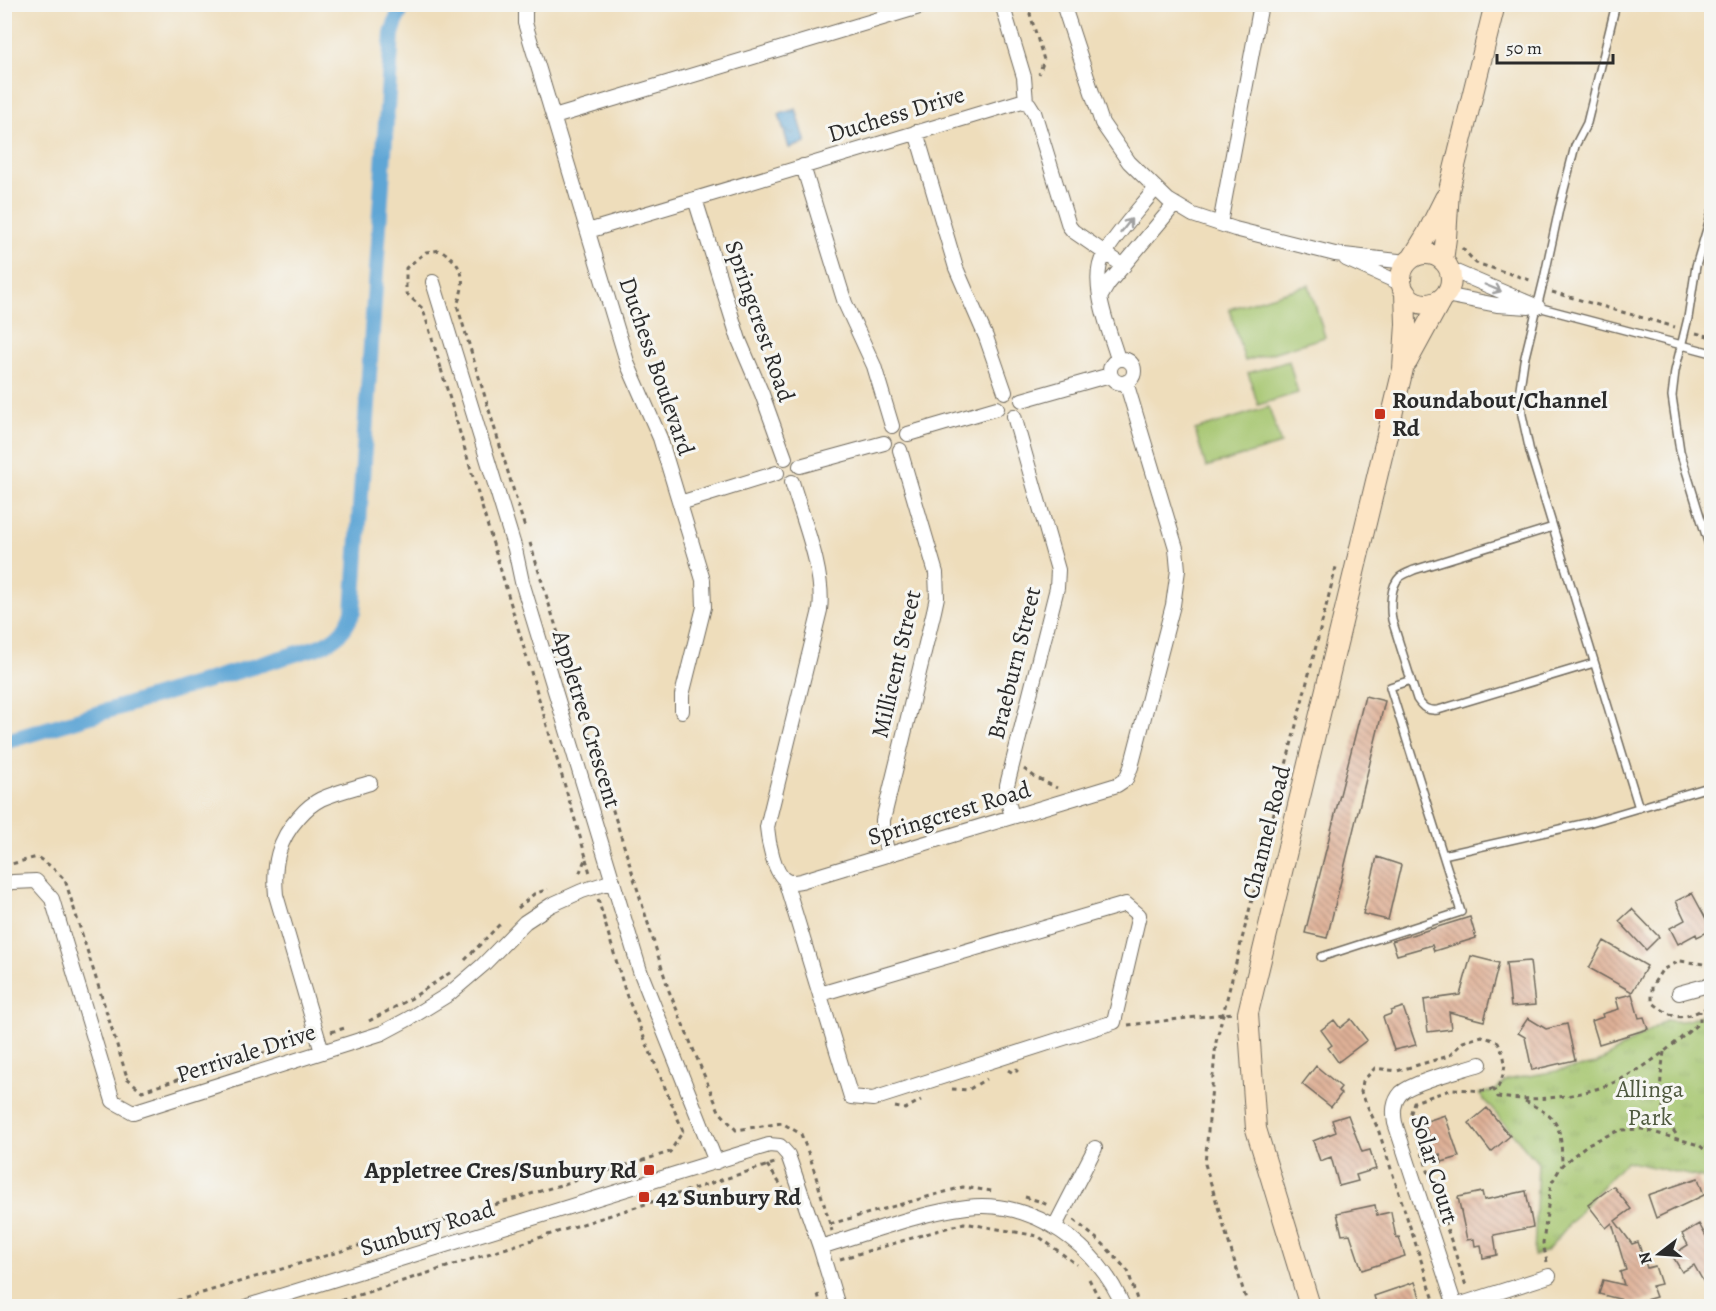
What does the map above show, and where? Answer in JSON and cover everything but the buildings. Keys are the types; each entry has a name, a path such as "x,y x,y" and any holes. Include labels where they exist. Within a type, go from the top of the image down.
{"street":[{"name":"Duchess Boulevard","path":"528,4 525,11 525,23 628,365 657,430 703,580 704,607 682,695 682,711"},
{"path":"554,117 929,4"},
{"path":"1002,4 1024,77 1026,102 1034,112 1069,226 1124,266"},
{"path":"1063,4 1102,123 1129,162 1175,204 1193,215 1220,224 1335,254 1410,260 1423,254 1434,255 1446,265 1538,307"},
{"path":"1220,224 1261,4"},
{"path":"1443,297 1451,280 1446,265 1449,190 1495,4"},
{"name":"Duchess Drive","path":"588,231 1018,101 1026,102"},
{"path":"916,132 956,268 987,337 1005,392"},
{"path":"803,166 845,303 874,366 892,426"},
{"path":"1119,359 1103,309 1098,271 1106,252 1155,188"},
{"path":"1403,288 1401,276 1427,234 1449,190"},
{"name":"Springcrest Road","path":"695,199 739,340 762,394 785,458"},
{"path":"1101,296 1175,204"},
{"path":"1335,254 1403,288 1418,302 1426,304 1443,297 1497,305 1538,307"},
{"name":"Appletree Crescent","path":"433,282 640,971 716,1162"},
{"name":"Channel Road","path":"1310,1306 1256,1129 1248,1013 1403,369 1406,324 1403,288"},
{"name":"Channel Road","path":"1403,369 1424,327 1443,297"},
{"path":"1119,359 1126,360 1132,365 1134,373 1126,382 1115,382 1110,375 1112,363 1119,359"},
{"path":"1022,400 1110,375"},
{"name":"Springcrest Road","path":"785,880 801,881 1070,800 1117,785 1126,779 1131,768 1177,583 1176,548 1126,382"},
{"path":"1005,392 1015,393 1022,400 1022,408 1014,416 1002,415 997,408 999,397 1005,392"},
{"path":"908,434 997,408"},
{"name":"Braeburn Street","path":"1012,817 1007,797 1007,785 1057,588 1058,570 1014,416"},
{"path":"892,426 900,426 908,434 908,443 900,450 889,448 885,443 884,435 892,426"},
{"path":"800,466 885,443"},
{"name":"Millicent Street","path":"888,855 883,833 883,820 934,611 937,586 936,573 900,450"},
{"path":"785,458 793,459 800,466 800,476 792,483 781,480 777,473 779,463 785,458"},
{"path":"680,503 777,473"},
{"path":"792,483 818,572 821,597 820,610 767,827 775,863 785,880 851,1097 873,1099 1114,1022 1139,915 1126,904 820,994"},
{"path":"322,1052 276,895 274,874 278,850 290,827 319,799 370,783"},
{"name":"Perrivale Drive","path":"4,884 36,881 52,899 113,1101 134,1112 382,1033 450,994 483,965 525,922 551,905 582,891 613,881"},
{"path":"1679,993 1712,984"},
{"name":"Solar Court","path":"1455,1306 1395,1123 1394,1106 1401,1093 1413,1085 1480,1064"},
{"name":"Sunbury Road","path":"248,1306 291,1300 769,1144 780,1146 789,1156"},
{"path":"1055,1226 1095,1148"},
{"path":"789,1156 838,1306"},
{"path":"820,1247 934,1213 969,1207 997,1208 1018,1212 1055,1226 1079,1245 1099,1264 1112,1282 1123,1306"},
{"path":"1455,1306 1549,1276"}],"lane":[{"path":"1616,4 1587,123 1575,147 1559,209 1524,361 1520,388 1522,416 1530,452 1639,808"},
{"path":"1712,212 1696,266 1672,396 1680,451 1712,555"},
{"path":"1538,307 1712,353"},
{"path":"1553,527 1401,576 1394,586 1390,608 1392,620 1417,699 1422,707 1429,711 1594,663"},
{"path":"1322,957 1461,912 1390,687 1411,680"},
{"path":"1443,855 1591,822 1712,786"}],"path":[{"path":"1034,4 1030,14 1044,60 1038,81"},
{"path":"525,528 457,305 464,282 461,271 456,261 441,250 426,252 406,268 406,293 423,309 586,857 577,879"},
{"path":"441,368 458,363"},
{"path":"324,1306 789,1156 808,1152 801,1134 782,1123 736,1130 719,1111 669,991 529,539"},
{"path":"1020,766 1035,777 1063,791 1070,800"},
{"path":"518,908 534,894 556,886"},
{"path":"464,961 502,923"},
{"path":"360,1023 412,998 456,969"},
{"path":"1493,1088 1498,1097 1523,1100 1577,1093 1617,1081 1664,1052 1700,1022 1700,1011 1712,1005"},
{"path":"1114,1022 1120,1025 1248,1013"},
{"path":"127,1078 142,1090 349,1027"},
{"path":"1436,1306 1378,1130 1361,1092 1363,1080 1375,1068 1397,1071 1449,1056 1462,1042 1482,1036 1498,1042 1505,1057 1503,1076 1498,1087 1486,1091 1454,1089 1414,1102 1410,1116 1471,1301"},
{"path":"1664,1052 1660,1094 1667,1122 1679,1138"},
{"path":"1523,1100 1547,1112 1558,1128 1562,1165"},
{"path":"1549,1276 1543,1243 1551,1184 1562,1165 1587,1144 1620,1130 1642,1129 1699,1145 1712,1156"},
{"path":"159,1306 670,1152 683,1131"},
{"path":"840,1259 964,1223 1038,1236 1085,1271 1103,1306"}],"green space":[{"path":"1309,285 1325,337 1245,361 1229,309"},
{"path":"1289,361 1298,393 1258,405 1248,373"},
{"path":"1269,407 1281,444 1206,467 1195,430"},
{"name":"Allinga Park","path":"1711,1009 1711,1180 1626,1161 1591,1198 1547,1251 1534,1256 1538,1163 1479,1094 1496,1090 1506,1080 1596,1064 1666,1020 1690,1019"}],"water":[{"path":"796,109 806,143 789,148 779,114"}],"waterway":[{"path":"4,742 318,647 340,634 350,619 353,612 392,34 404,4"}],"place":[{"name":"Roundabout/Channel Rd","path":"1380,414"},
{"name":"Appletree Cres/Sunbury Rd","path":"649,1170"},
{"name":"42 Sunbury Rd","path":"644,1197"}]}
